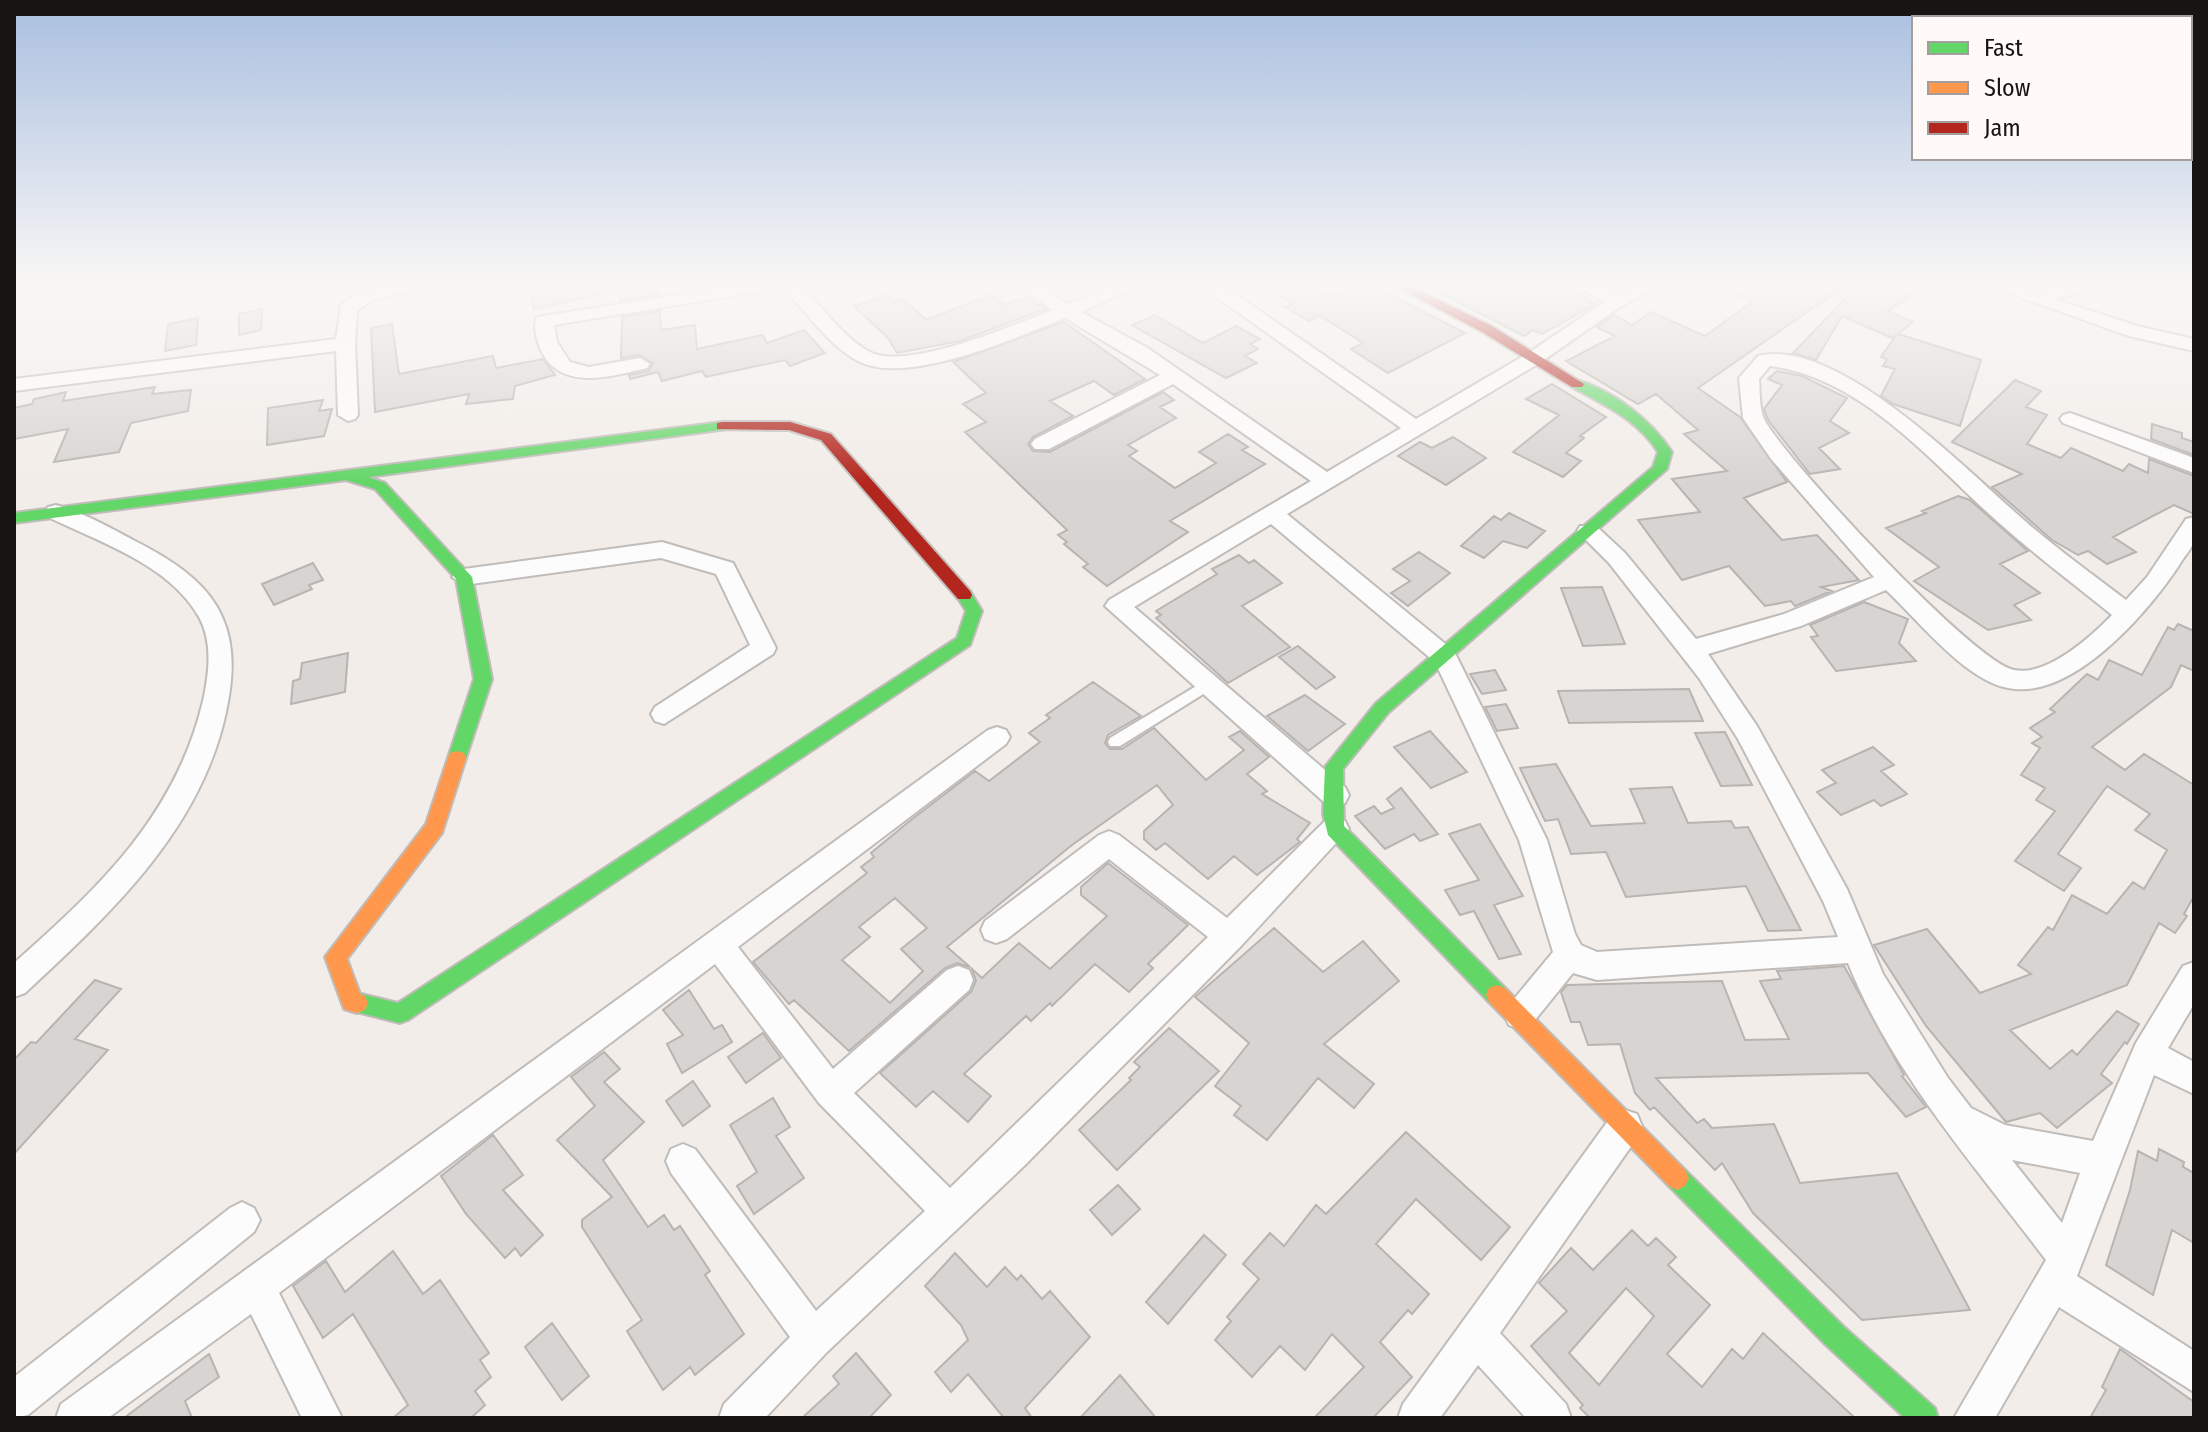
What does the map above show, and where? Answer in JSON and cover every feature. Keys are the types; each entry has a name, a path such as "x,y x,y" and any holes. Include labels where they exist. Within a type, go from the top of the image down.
{"street":[{"path":"14,385 290,351"},
{"path":"345,351 348,415"},
{"path":"548,351 553,362 574,372 605,372 640,364"},
{"path":"858,351 865,358 893,365 950,351"},
{"path":"1139,351 1326,481"},
{"path":"1305,351 1415,428"},
{"path":"1522,351 1642,423 1657,437 1665,452 1660,469 1382,708 1334,767 1335,795 1330,810 1335,829 1409,908 1520,1015 1625,1126 1835,1336 1925,1418"},
{"path":"1335,795 1117,606 1544,351"},
{"path":"2128,615 1868,400 1827,373 1788,358 1765,360 1749,378 1753,418 1778,454 1889,579 1976,662 2011,680 2033,678 2061,668 2099,645 2128,615 2194,524"},
{"path":"1042,444 1173,376"},
{"path":"2070,419 2194,466"},
{"path":"14,518 345,474 718,426 790,426 826,437 957,583 974,611 964,641 400,1013 352,1002 336,957 435,827 483,679 464,577 380,486 345,474"},
{"path":"14,983 131,869 168,820 208,745 222,663 220,636 207,609 177,575 56,512"},
{"path":"1274,515 1445,657 1533,840 1561,937 1570,954 1585,964 1597,966 1857,949"},
{"path":"1588,531 1617,558 1693,649 1748,733 1837,898 1871,982 1956,1116 2061,1270 2194,1373"},
{"path":"464,577 662,550 725,569 764,648 664,714"},
{"path":"1693,649 1816,613 1889,579"},
{"path":"75,1418 257,1287 997,737"},
{"path":"738,1418 814,1339 950,1212 1230,937 1335,829"},
{"path":"996,930 1109,843 1230,937"},
{"path":"719,945 831,1092 950,1212"},
{"path":"1520,1015 1570,954"},
{"path":"1973,1418 2061,1270 2102,1160 2147,1054 2194,976"},
{"path":"831,1092 958,980"},
{"path":"2147,1054 2194,1079"},
{"path":"1956,1116 2001,1141 2102,1160"},
{"path":"1417,1418 1478,1337 1625,1126"},
{"path":"683,1161 814,1339"},
{"path":"14,1401 242,1220"},
{"path":"257,1287 323,1418"},
{"path":"1478,1337 1552,1418"}],"lane":[{"path":"1115,742 1208,684"}],"building":[{"path":"372,351 396,351 399,374 493,356 496,368 543,359 555,375 515,386 513,399 466,404 469,394 375,412"},
{"path":"621,351 825,353 790,366 785,360 706,377 702,371 662,381 658,372 630,379 629,375 648,371 653,363 639,355 621,358"},
{"path":"984,351 1105,351 1145,379 1114,395 1094,381 1050,401 1073,416 1033,437 1028,444 1033,451 1050,452 1163,392 1174,400 1160,407 1176,418 1128,445 1137,451 1129,456 1175,488 1216,463 1199,452 1228,434 1248,447 1242,450 1265,464 1170,521 1188,532 1107,586 1083,567 1088,564 1064,544 1067,542 1058,535 1067,530 965,432 986,422 963,404 986,393 953,362"},
{"path":"1178,351 1255,351 1245,356 1257,363 1226,378"},
{"path":"1354,351 1431,351 1388,373"},
{"path":"1586,351 1751,351 1698,388 1740,417 1787,482 1744,498 1782,540 1817,535 1859,580 1821,587 1832,591 1795,606 1791,601 1765,606 1729,566 1682,580 1638,520 1700,512 1672,479 1727,471 1684,434 1698,430 1656,394 1638,404 1566,361"},
{"path":"1795,351 1821,351 1816,360 1793,353"},
{"path":"1885,351 1952,351 1981,360 1960,426 1893,404 1881,396 1895,369 1883,366 1887,359 1881,357"},
{"path":"1777,371 1802,376 1847,398 1830,421 1849,433 1819,448 1840,469 1810,474 1768,420 1764,409 1782,385 1768,379"},
{"path":"2015,380 2041,391 2026,407 2047,415 2027,444 2061,458 2071,448 2123,471 2129,464 2148,473 2149,459 2194,476 2194,514 2174,505 2113,537 2136,552 2107,564 2088,551 2078,555 2052,540 1992,487 2022,474 1952,442"},
{"path":"1552,384 1606,417 1580,436 1584,438 1566,453 1581,461 1563,477 1513,452 1559,415 1526,399"},
{"path":"155,387 152,394 191,390 188,411 131,423 119,452 54,462 68,429 14,439 14,408 32,404 34,399 66,392 63,401"},
{"path":"323,400 319,411 332,409 324,436 267,445 268,408"},
{"path":"2152,424 2182,433 2182,438 2194,442 2194,455 2151,439"},
{"path":"1453,437 1486,458 1446,485 1398,456 1420,442 1432,448"},
{"path":"1958,496 1970,500 2028,551 2000,564 2040,593 2014,605 2031,620 1988,630 1914,581 1939,567 1886,528 1926,513 1922,511"},
{"path":"1509,513 1545,531 1527,548 1503,541 1484,558 1461,546 1494,516 1501,520"},
{"path":"1419,552 1450,573 1408,606 1391,593 1410,581 1393,569"},
{"path":"1239,555 1249,563 1254,560 1282,583 1242,606 1290,647 1228,683 1156,618 1161,615 1156,611 1217,574 1212,569"},
{"path":"313,563 323,580 309,585 312,589 274,605 262,584"},
{"path":"1602,587 1625,644 1583,646 1561,588"},
{"path":"1864,602 1908,619 1899,643 1916,661 1836,671 1811,637 1818,636 1810,625"},
{"path":"2178,624 2194,631 2194,671 2181,665 2171,687 2092,747 2125,770 2144,754 2194,785 2194,896 2184,914 2187,916 2175,933 2159,923 2127,985 2010,1030 2050,1069 2072,1050 2077,1055 2117,1011 2139,1024 2127,1044 2125,1042 2101,1074 2112,1083 2057,1128 2040,1113 2006,1122 1926,1026 1874,945 1927,929 1980,993 2031,974 2018,965 2048,927 2053,930 2072,895 2107,914 2133,882 2144,889 2167,850 2135,830 2150,814 2107,786 2058,854 2081,868 2064,891 2015,861 2055,811 2036,800 2045,788 2021,775 2040,748 2032,743 2042,737 2030,728 2055,712 2050,709 2087,674 2098,680 2109,660 2142,675 2168,627 2174,630"},
{"path":"1298,646 1335,677 1316,689 1279,657"},
{"path":"348,653 345,692 291,704 293,681 300,679 302,663"},
{"path":"1495,670 1506,690 1482,694 1470,674"},
{"path":"1093,682 1141,716 1108,735 1105,743 1110,749 1122,749 1154,728 1206,780 1244,750 1229,737 1240,731 1269,757 1247,774 1267,791 1262,794 1310,823 1297,839 1300,842 1257,875 1234,856 1208,879 1165,843 1156,850 1144,839 1144,831 1173,805 1157,785 1072,845 947,947 970,967 957,963 945,968 849,1051 794,1000 789,1004 753,962 867,873 861,867 874,857 871,853 911,820 975,771 989,781 1040,742 1029,733 1050,718 1046,715","holes":["895,898 927,928 901,949 923,971 890,1003 842,960 870,937 859,927"]},
{"path":"1689,689 1703,721 1569,723 1558,691"},
{"path":"1305,695 1345,724 1308,751 1267,716"},
{"path":"1506,704 1518,728 1497,731 1485,707"},
{"path":"1430,731 1467,772 1431,788 1394,747"},
{"path":"1725,732 1752,785 1721,786 1695,733"},
{"path":"1873,747 1894,765 1881,771 1907,794 1881,806 1874,800 1841,815 1817,792 1836,783 1822,770"},
{"path":"1556,764 1591,826 1645,823 1630,789 1672,787 1688,823 1731,821 1735,828 1748,827 1801,930 1768,931 1746,886 1626,897 1606,852 1571,854 1558,819 1545,821 1520,768"},
{"path":"1401,788 1438,834 1420,841 1414,834 1385,849 1355,816 1374,806 1381,814 1394,808 1387,799"},
{"path":"1480,824 1523,896 1494,905 1521,954 1499,959 1474,911 1460,915 1445,890 1479,880 1449,834"},
{"path":"1108,863 1188,925 1148,964 1153,968 1129,992 1095,964 1052,1006 1050,1003 1031,1021 1026,1016 964,1074 991,1096 968,1122 933,1091 916,1107 880,1073 971,992 976,981 972,969 982,978 1019,943 1050,969 1107,916 1081,895 1081,887"},
{"path":"1274,928 1323,972 1363,941 1399,981 1324,1044 1374,1084 1354,1108 1318,1078 1267,1140 1234,1115 1241,1106 1215,1086 1249,1043 1195,997"},
{"path":"1844,966 1902,1076 1926,1107 1906,1117 1868,1073 1656,1078 1697,1123 1704,1119 1712,1128 1774,1124 1800,1183 1897,1173 1970,1310 1862,1320 1753,1213 1722,1163 1715,1170 1654,1107 1650,1110 1635,1093 1620,1044 1588,1045 1580,1022 1571,1022 1561,992 1567,985 1722,981 1745,1040 1789,1039 1760,981 1781,979 1777,971"},
{"path":"95,980 121,989 75,1039 108,1050 14,1154 14,1060 31,1042 36,1043"},
{"path":"689,990 714,1029 722,1025 732,1042 682,1073 667,1044 683,1035 663,1010"},
{"path":"1169,1028 1219,1071 1117,1170 1079,1130 1131,1080 1129,1078 1140,1067 1134,1062"},
{"path":"763,1033 781,1058 746,1083 728,1057"},
{"path":"604,1052 620,1069 604,1082 644,1122 603,1160 648,1227 664,1215 674,1230 680,1226 710,1271 705,1275 744,1334 695,1375 690,1367 663,1390 627,1331 642,1320 582,1227 582,1220 612,1197 557,1140 595,1106 571,1077"},
{"path":"693,1081 710,1106 683,1126 666,1101"},
{"path":"773,1098 790,1127 776,1136 804,1178 754,1214 737,1186 757,1172 730,1125"},
{"path":"1406,1132 1510,1227 1481,1260 1416,1199 1376,1244 1429,1294 1412,1314 1408,1310 1380,1342 1412,1377 1373,1418 1314,1418 1364,1367 1332,1334 1305,1370 1280,1346 1252,1377 1215,1340 1231,1321 1227,1317 1259,1279 1243,1264 1270,1233 1284,1246 1316,1205 1326,1214"},
{"path":"493,1135 523,1175 503,1190 543,1235 521,1256 515,1248 505,1258 466,1214 441,1176"},
{"path":"2159,1149 2184,1162 2183,1167 2194,1173 2194,1243 2172,1230 2153,1295 2106,1265 2130,1190 2138,1151 2157,1161"},
{"path":"1118,1185 1140,1209 1112,1235 1090,1210"},
{"path":"1632,1230 1648,1246 1656,1238 1676,1257 1668,1265 1710,1305 1667,1354 1702,1387 1732,1349 1743,1359 1763,1333 1855,1418 1590,1418 1580,1408 1583,1405 1531,1346 1567,1311 1539,1283 1571,1248 1593,1270","holes":["1626,1288 1654,1316 1599,1385 1569,1353"]},
{"path":"1204,1235 1226,1255 1168,1324 1146,1302"},
{"path":"393,1251 423,1294 440,1280 489,1353 480,1360 491,1377 475,1391 485,1405 471,1418 393,1418 408,1405 353,1314 323,1338 293,1286 326,1261 345,1292"},
{"path":"955,1253 987,1287 1005,1267 1017,1280 1021,1275 1042,1299 1050,1291 1090,1337 1025,1408 1032,1418 1004,1418 968,1374 951,1392 935,1372 968,1340 961,1325 925,1286"},
{"path":"552,1323 589,1376 562,1400 525,1347"},
{"path":"2120,1349 2194,1402 2194,1418 2090,1418 2106,1390 2102,1387"},
{"path":"856,1353 891,1395 869,1418 802,1418 839,1384 833,1376"},
{"path":"209,1354 219,1377 185,1401 192,1418 124,1418"},
{"path":"1120,1375 1156,1418 1080,1418"}],"traffic: fast":[{"path":"1497,995 1335,829 1334,767 1382,708 1660,469 1665,452 1648,430 1626,412 1577,384"},
{"path":"14,518 722,426"},
{"path":"345,474 380,486 464,577 483,679 457,758"},
{"path":"357,1003 400,1013 964,641 974,611 964,595"},
{"path":"1677,1178 1835,1336 1925,1418"}],"traffic: slow":[{"path":"357,1003 352,1002 336,957 435,827 457,758"},
{"path":"1497,995 1677,1178"}],"traffic: jam":[{"path":"1523,351 1577,384"},
{"path":"722,426 790,426 826,437 964,595"}]}
